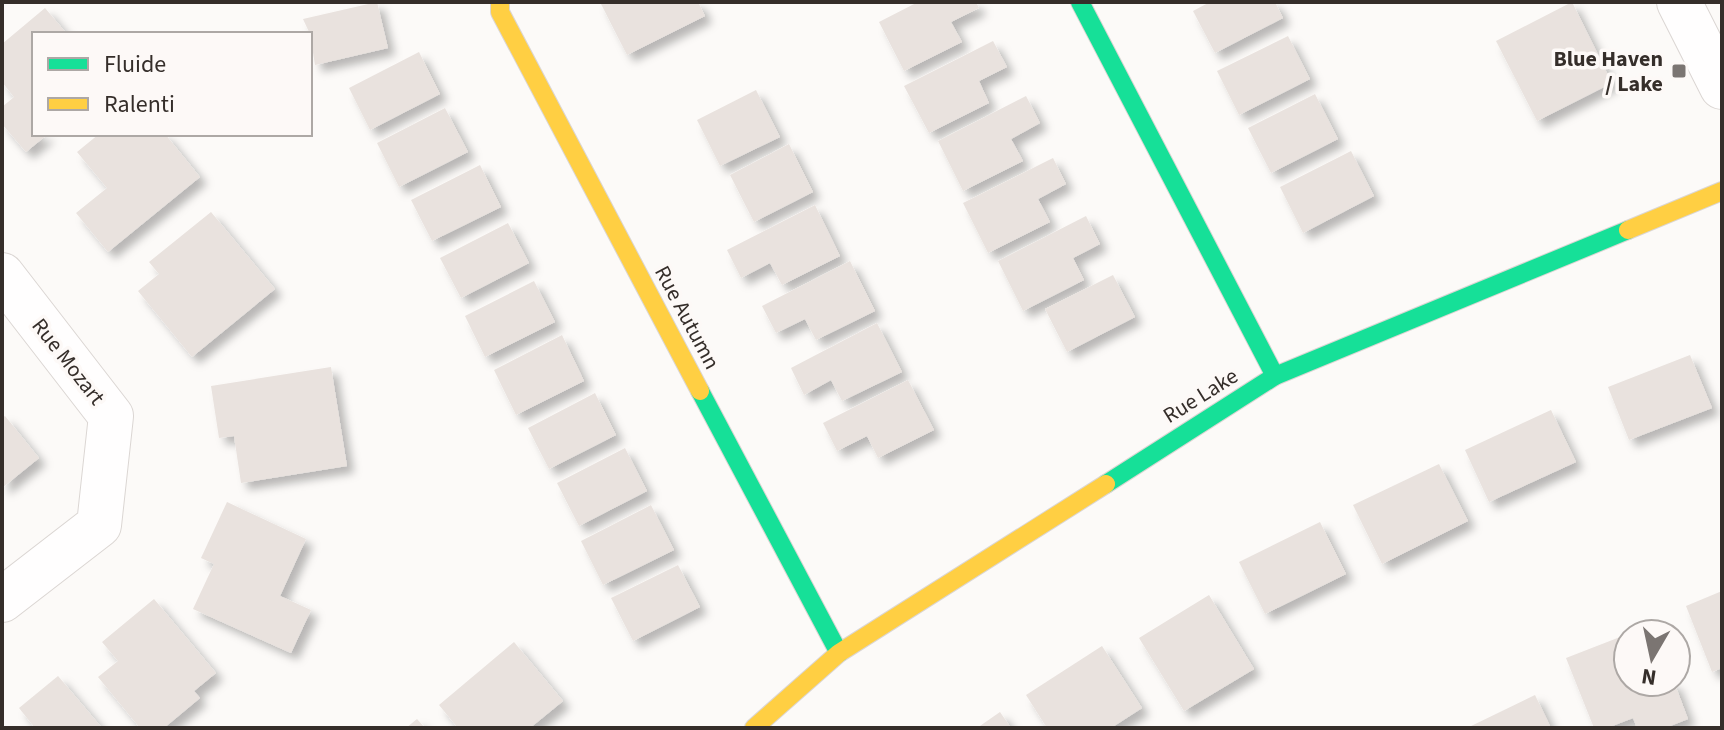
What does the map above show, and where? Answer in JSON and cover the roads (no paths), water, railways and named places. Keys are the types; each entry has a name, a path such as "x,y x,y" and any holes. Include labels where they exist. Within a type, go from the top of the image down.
{"street":[{"name":"Rue Autumn","path":"500,2 500,12 839,653"},
{"path":"1080,2 1275,376"},
{"path":"1679,2 1722,87"},
{"name":"Rue Lake","path":"754,728 839,653 1275,376 1722,191"},
{"name":"Rue Mozart","path":"2,275 111,416 99,525 2,600"}],"place":[{"name":"Blue Haven / Lake","path":"1679,71"}]}
